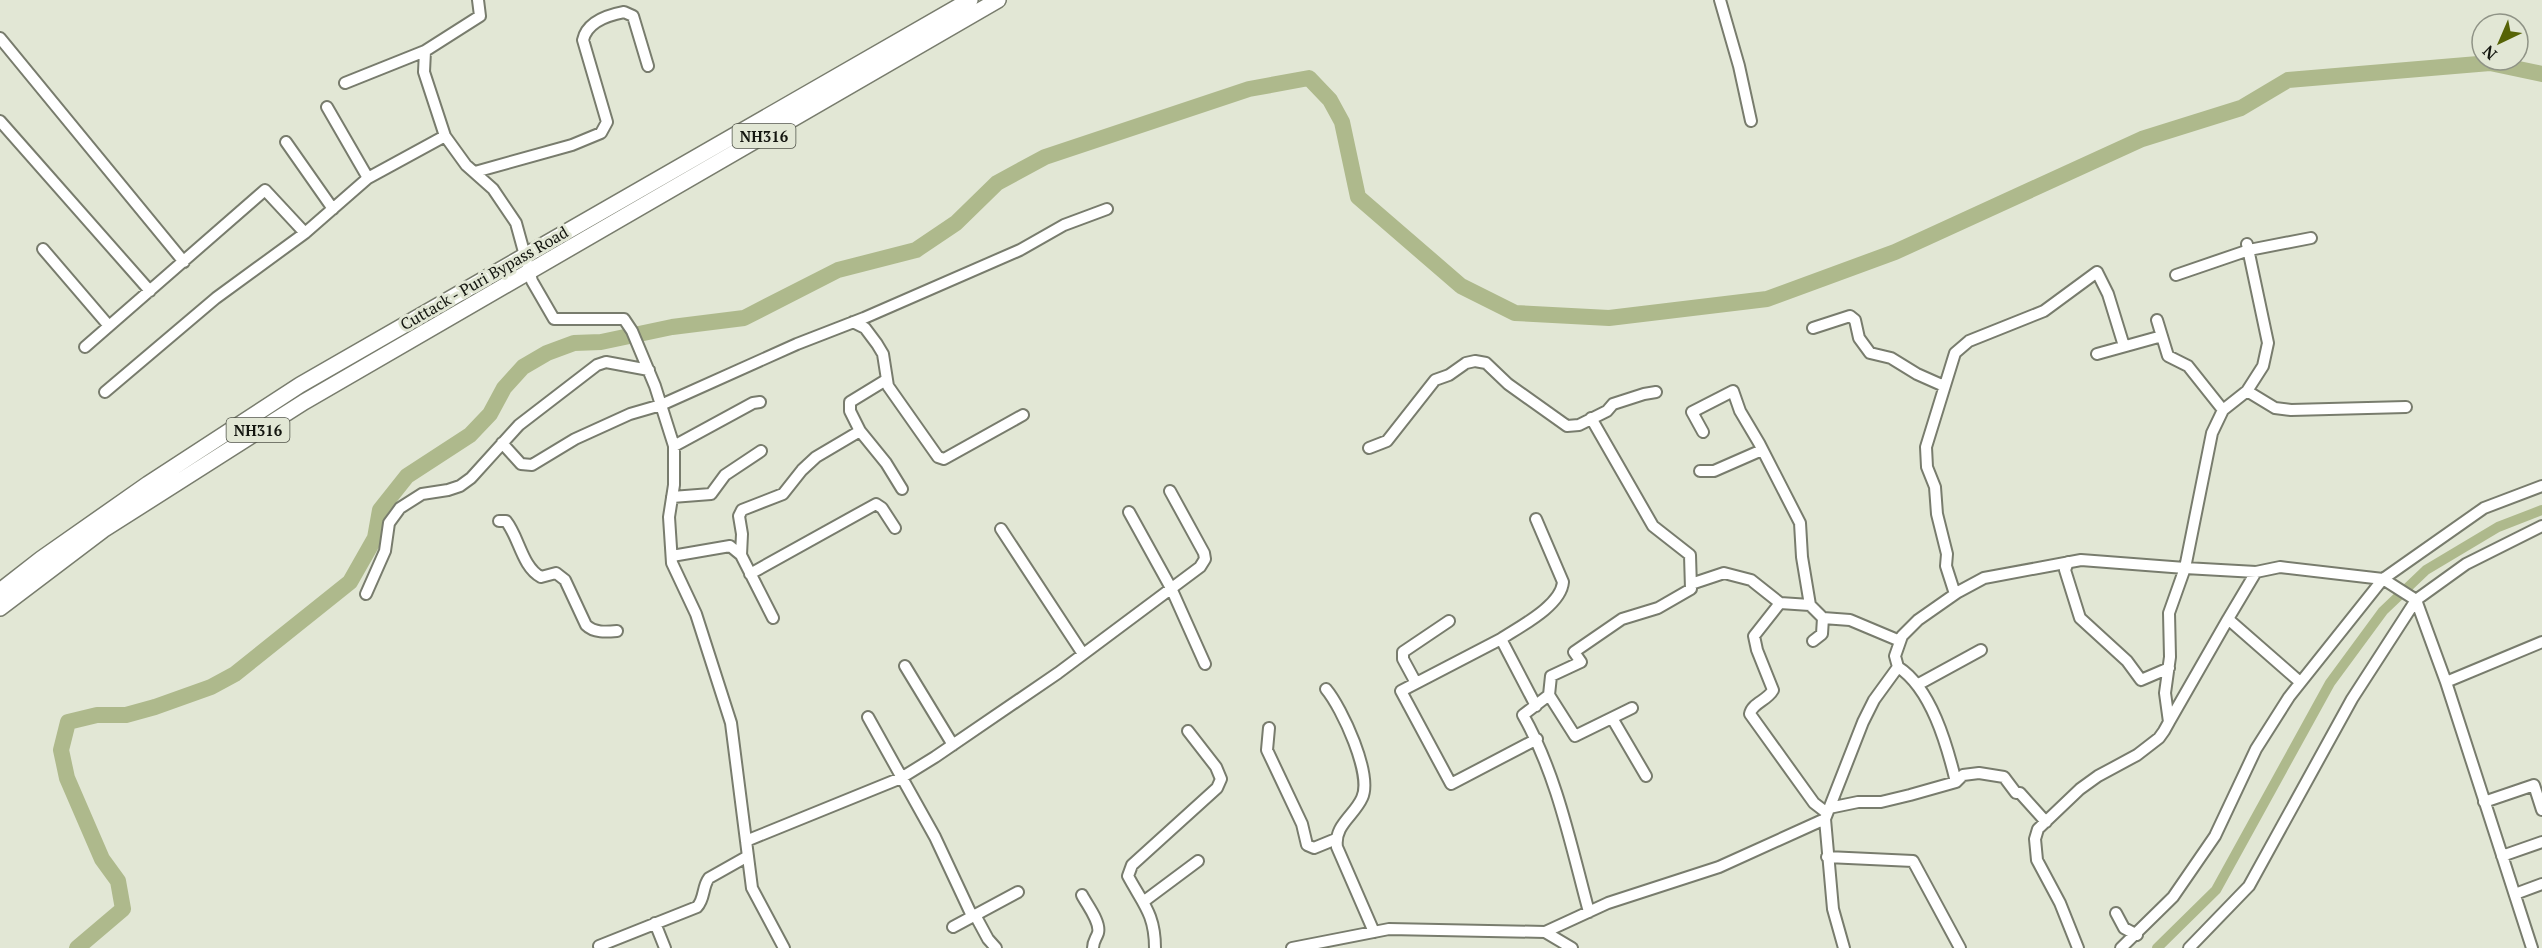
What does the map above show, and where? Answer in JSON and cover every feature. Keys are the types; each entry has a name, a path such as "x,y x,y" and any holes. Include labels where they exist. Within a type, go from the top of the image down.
{"highway":[{"name":"Cuttack - Puri Bypass Road","path":"0,591 68,540 226,431 300,385 970,0"},
{"name":"Cuttack - Puri Bypass Road","path":"0,608 103,530 200,466 304,402 998,0"}],"street":[{"path":"345,83 425,51 480,16 478,0"},
{"path":"1720,0 1739,66 1751,121"},
{"path":"476,172 572,145 605,129 607,122 583,40 587,29 600,20 624,12 633,16 648,66"},
{"path":"0,38 184,262"},
{"path":"425,51 424,72 445,136 466,165 493,189 516,223 532,281 554,319 624,319 632,331 647,366 674,446 669,517 672,563 696,614 730,723 752,888 784,948"},
{"path":"327,107 368,178"},
{"path":"0,121 150,291"},
{"path":"105,392 216,298 305,233 368,178 445,136"},
{"path":"286,142 333,209"},
{"path":"85,347 265,190 305,233"},
{"path":"502,443 521,464 532,465 584,435 630,414 661,405 1020,250 1064,225 1107,208"},
{"path":"2176,275 2248,247 2311,238"},
{"path":"2169,722 2164,693 2169,668 2169,613 2185,568 2212,433 2223,410 2247,391 2263,366 2268,343 2248,247"},
{"path":"43,249 109,326"},
{"path":"1955,594 1946,566 1947,554 1937,514 1935,487 1927,467 1926,447 1955,353 1960,347 1983,334 2044,311 2097,272 2108,294 2124,346"},
{"path":"1813,328 1850,316 1855,320 1859,338 1870,353 1891,358 1917,374 1944,386"},
{"path":"2157,320 2168,356 2188,366 2223,410"},
{"path":"853,322 865,328 878,344 883,354 886,380 938,457 944,459 1023,415"},
{"path":"2097,354 2162,336"},
{"path":"1370,448 1387,441 1435,380 1449,375 1466,363 1475,361 1486,363 1509,384 1567,426 1579,425 1607,411 1613,404 1656,392"},
{"path":"366,594 385,551 389,523 400,508 422,494 460,486 471,478 519,425 597,365 606,362 647,366"},
{"path":"886,380 850,402 850,411 860,431 902,489"},
{"path":"1704,432 1692,412 1733,391 1740,411 1800,524 1802,557 1810,605 1823,618 1850,620 1900,641"},
{"path":"2247,391 2275,408 2291,410 2406,407"},
{"path":"674,446 753,403 760,402"},
{"path":"1591,418 1653,526 1690,555 1691,589 1666,603 1622,619 1581,646 1574,652 1581,662 1551,676 1550,695 1575,736 1632,708"},
{"path":"741,555 742,534 739,516 742,510 783,494 816,457 860,431"},
{"path":"1700,471 1714,471 1762,450"},
{"path":"672,497 711,494 725,475 761,451"},
{"path":"2121,948 2137,935 2173,897 2215,836 2256,749 2300,681 2387,582 2484,508 2542,486"},
{"path":"746,841 901,778 953,745 1083,654 1200,567 1204,553 1170,491"},
{"path":"750,574 876,504 882,508 895,528"},
{"path":"1129,512 1171,588 1204,664"},
{"path":"1536,519 1563,582 1563,587 1549,606 1501,639 1401,691 1451,784 1537,739"},
{"path":"499,521 506,520 511,527 533,572 541,577 556,573 565,580 590,629 603,632 617,631"},
{"path":"2189,948 2249,886 2352,699 2412,598 2466,564 2542,526"},
{"path":"1001,529 1083,654"},
{"path":"672,556 730,546 741,555 773,618"},
{"path":"1956,782 1947,745 1917,685 1909,674 1898,667 1895,656 1900,641 1918,620 1955,594 1984,578 2081,560 2256,572 2280,567 2387,582 2412,598 2446,682 2532,948"},
{"path":"2068,562 2065,570 2080,618 2127,661 2141,680 2169,668"},
{"path":"2078,948 2060,903 2037,860 2035,839 2038,829 2080,789 2098,776 2137,755 2159,738 2256,572"},
{"path":"1691,584 1724,573 1751,580 1780,603 1810,605"},
{"path":"1780,603 1754,636 1757,650 1773,690 1767,698 1752,708 1750,714 1814,803 1827,813"},
{"path":"1814,641 1822,634 1823,618"},
{"path":"2228,620 2300,681"},
{"path":"1416,683 1403,659 1403,652 1449,621"},
{"path":"1501,639 1536,706"},
{"path":"2446,682 2542,642"},
{"path":"1917,685 1981,650"},
{"path":"905,666 953,745"},
{"path":"1844,948 1833,909 1827,857 1827,813 1863,722 1874,700 1898,667"},
{"path":"1326,689 1338,703 1354,739 1364,786 1363,797 1344,823 1336,839 1339,853 1374,932"},
{"path":"1550,695 1523,715 1537,739 1563,817 1589,912"},
{"path":"868,717 935,837 973,916 996,948"},
{"path":"1612,718 1646,776"},
{"path":"1269,728 1267,750 1302,824 1308,845 1314,848 1336,839"},
{"path":"1155,948 1155,927 1128,876 1132,865 1217,788 1221,779 1216,767 1188,731"},
{"path":"1292,948 1389,929 1545,932 1608,903 1719,867 1827,813 1858,802 1881,802 1956,782 1963,775 1979,773 2004,777 2016,794 2020,793 2046,822"},
{"path":"2484,802 2534,785 2542,810"},
{"path":"2502,856 2542,842"},
{"path":"599,946 697,907 702,900 703,890 709,878 748,856"},
{"path":"1827,857 1913,861 1960,948"},
{"path":"1143,902 1198,861"},
{"path":"2515,894 2542,884"},
{"path":"953,927 1018,892"},
{"path":"1082,895 1097,925 1098,934 1092,944 1093,948"},
{"path":"2116,913 2124,928 2137,935"},
{"path":"655,923 663,947"},
{"path":"1545,932 1572,948"}],"waterway":[{"path":"77,948 123,909 118,881 102,859 67,778 61,750 68,722 97,715 126,715 155,707 211,687 235,674 350,582 375,538 380,510 407,476 470,435 490,414 504,388 523,367 547,353 574,343 601,342 672,327 744,318 838,270 916,250 956,223 997,183 1045,157 1249,89 1309,78 1330,100 1342,122 1358,197 1461,286 1515,313 1609,318 1767,299 1895,252 2142,139 2241,108 2288,80 2490,63 2542,74"},
{"path":"2157,948 2216,890 2330,683 2383,611 2426,570 2498,527 2542,510"}]}
